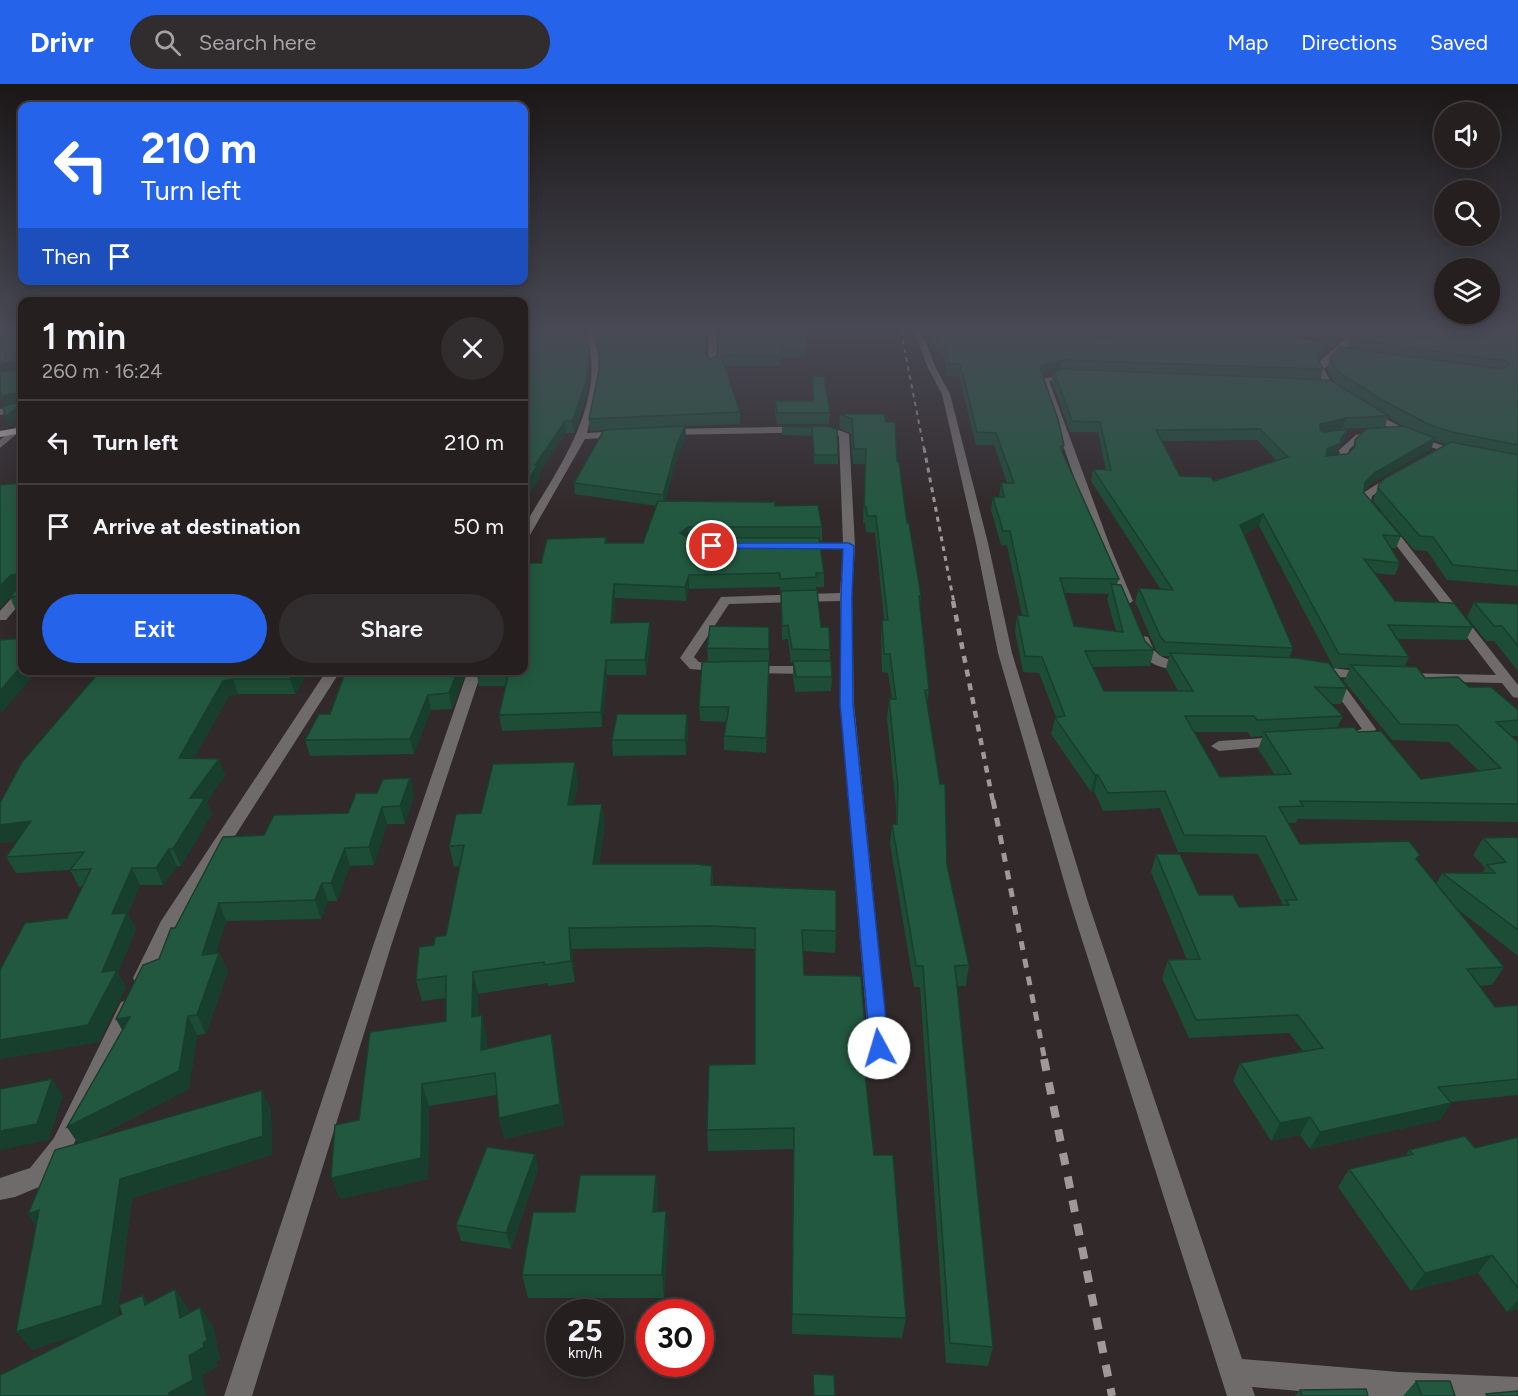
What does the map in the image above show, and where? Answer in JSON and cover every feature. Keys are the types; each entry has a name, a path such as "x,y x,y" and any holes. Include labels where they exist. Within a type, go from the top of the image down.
{"main road":[{"path":"0,434 18,431"}],"street":[{"path":"528,529 582,436 592,392"},
{"path":"945,392 980,532 1005,653 1079,902 1237,1384 1399,1386 1518,1391"},
{"path":"1049,392 1104,546 1131,610"},
{"path":"1338,392 1438,452 1465,454"},
{"path":"0,412 18,409"},
{"path":"651,433 721,430 840,431 844,434 849,546 846,597 847,704 879,1048"},
{"path":"1342,434 1358,435 1400,430"},
{"path":"0,445 18,431"},
{"path":"582,436 628,434"},
{"path":"1327,464 1339,461 1345,456 1344,450 1358,435"},
{"path":"1403,473 1374,488 1367,495 1366,503 1380,517 1518,694"},
{"path":"792,546 849,546"},
{"path":"828,670 713,669 695,666 687,658 727,599 846,597"},
{"path":"2,617 18,599"},
{"path":"1139,632 1148,653 1156,661 1204,665"},
{"path":"1300,669 1349,676 1505,679"},
{"path":"1328,672 1369,729 1367,734 1359,737 1336,738"},
{"path":"0,1189 15,1186 38,1176 62,1144 168,926 331,675"},
{"path":"238,1396 382,946 472,675"},
{"path":"1219,746 1289,741"}],"building":[{"path":"1,392 18,392 18,394 1,396"},
{"path":"528,392 583,392 572,421 565,421 535,465 538,465 528,481"},
{"path":"595,392 733,392 740,412 589,419"},
{"path":"813,392 827,392 830,413 777,413 775,401 813,401"},
{"path":"967,392 1049,392 1064,445 1060,447 1119,579 1060,578 1074,626 1123,632 1111,584 1121,585 1145,641 1154,650 1085,651 1104,691 1193,691 1170,653 1296,658 1329,663 1347,688 1315,687 1343,716 1257,720 1254,716 1185,716 1220,777 1291,774 1264,732 1354,727 1358,732 1381,731 1421,779 1501,768 1457,725 1400,724 1351,665 1417,667 1425,678 1458,677 1469,687 1491,687 1518,710 1518,720 1496,722 1518,742 1518,804 1300,801 1303,806 1279,807 1300,844 1409,841 1420,855 1416,859 1504,967 1467,969 1495,1007 1518,1005 1518,1079 1438,1087 1451,1103 1320,1132 1310,1117 1280,1123 1240,1063 1323,1048 1298,1015 1196,1020 1168,960 1200,959 1156,854 1180,854 1199,895 1233,895 1239,907 1289,905 1286,900 1297,900 1265,836 1184,835 1165,791 1108,793 1098,775 1095,775 1055,718 1065,716 1042,657 1025,656 1017,615 1028,616 1010,531 1003,531 993,497 1004,497 1001,483 1014,483 996,433 977,432"},
{"path":"1061,392 1350,392 1389,416 1346,418 1320,424 1320,430 1324,432 1349,429 1341,438 1341,443 1327,449 1326,456 1347,454 1355,447 1355,440 1366,429 1404,426 1435,438 1374,473 1365,482 1364,493 1401,536 1383,535 1400,563 1364,559 1395,601 1454,603 1473,627 1388,625 1409,657 1339,654 1263,514 1240,525 1293,648 1165,642 1160,636 1139,588 1173,590 1093,469 1111,470 1100,422 1072,421","holes":["1260,429 1288,457 1214,481 1211,477 1180,476 1156,430"]},
{"path":"1370,392 1518,392 1518,445 1452,432 1430,425"},
{"path":"18,402 18,407 5,417 3,406"},
{"path":"840,414 884,414 886,422 895,422 897,461 921,596 919,596 929,690 925,690 940,784 945,784 947,865 969,965 955,966 993,1347 950,1343 923,966 916,966 892,824 897,824 898,787 889,699 896,699 890,654 884,654 882,620 888,620 876,516 867,516 866,507 864,507 866,449 854,449 852,419"},
{"path":"685,426 677,444 663,495 574,483 604,430"},
{"path":"782,426 827,426 837,429 838,455 814,455 812,427"},
{"path":"1451,442 1518,455 1518,571 1453,565 1433,537 1420,536 1378,488 1385,478"},
{"path":"18,483 18,587 17,574 11,575 0,586 0,485"},
{"path":"658,501 775,502 775,506 818,505 822,527 688,527 680,533 688,538 819,538 824,573 816,573 816,577 780,579 780,573 689,575 685,587 614,584 611,623 650,622 645,660 606,660 601,712 499,715 508,675 528,675 528,571 530,563 541,563 547,539 606,537 605,543 643,543"},
{"path":"18,587 18,596 10,597"},
{"path":"817,590 821,627 829,627 830,650 792,649 788,625 782,626 781,591"},
{"path":"1474,602 1518,604 1518,646 1502,626 1494,626"},
{"path":"710,626 769,627 769,649 707,648"},
{"path":"18,638 18,670 0,691 0,640"},
{"path":"769,661 766,738 724,736 729,707 699,707 702,662"},
{"path":"793,661 831,661 832,677 796,677"},
{"path":"97,675 292,675 290,679 223,681 179,758 219,759 190,798 205,798 173,849 169,849 156,868 132,868 112,914 127,913 102,972 117,970 88,1025 0,1040 0,970 25,923 67,918 91,869 70,870 84,852 6,857 31,821 0,825 0,803 22,762"},
{"path":"344,675 456,675 449,693 428,695 410,739 305,740 319,714 330,714"},
{"path":"617,714 687,714 685,740 612,740"},
{"path":"575,762 568,805 602,804 593,864 695,864 712,866 711,885 836,890 836,931 802,930 804,975 861,976 867,1056 863,1056 874,1155 893,1155 906,1318 792,1314 794,1128 707,1130 709,1065 755,1064 755,928 709,926 569,928 571,961 544,965 544,962 473,972 472,1017 482,1015 481,1050 551,1034 560,1104 499,1118 495,1073 422,1084 421,1158 331,1178 335,1125 359,1120 370,1032 446,1021 446,976 416,980 419,947 434,945 435,937 446,935 464,845 449,846 456,814 481,813 493,764"},
{"path":"410,778 400,806 382,807 369,847 345,848 331,883 322,883 315,900 219,903 202,955 219,953 197,1015 188,1016 179,1071 67,1127 130,1017 116,1019 143,965 159,959 171,928 175,928 223,837 264,835 274,815 348,813 356,793 377,793 383,779"},
{"path":"1518,837 1518,930 1442,873 1495,873 1487,865 1506,862 1483,838"},
{"path":"52,1079 37,1124 0,1131 0,1089"},
{"path":"262,1090 263,1136 120,1179 102,1305 16,1332 39,1210 28,1214 55,1150"},
{"path":"1465,1136 1475,1148 1518,1137 1518,1288 1492,1255 1425,1273 1349,1169 1413,1154 1409,1150"},
{"path":"487,1147 535,1154 506,1233 456,1225"},
{"path":"580,1175 656,1175 653,1212 666,1211 662,1275 522,1275 533,1212 575,1212"},
{"path":"175,1289 180,1318 200,1307 207,1340 203,1343 204,1347 189,1356 193,1380 169,1393 169,1396 0,1396 0,1375 122,1314 119,1305 143,1295 145,1305"},
{"path":"813,1374 834,1375 835,1396 814,1396"},
{"path":"1416,1381 1450,1381 1455,1396 1422,1396"},
{"path":"1366,1389 1368,1396 1302,1396 1300,1390"},
{"path":"1518,1391 1518,1396 1487,1396 1486,1394"}],"railway":[{"path":"913,392 924,449"},
{"path":"924,448 954,603"},
{"path":"953,601 993,802"},
{"path":"993,800 1045,1061"},
{"path":"1044,1059 1112,1396"}],"route":[{"path":"712,546 849,546 846,597 847,704 879,1048"}]}
